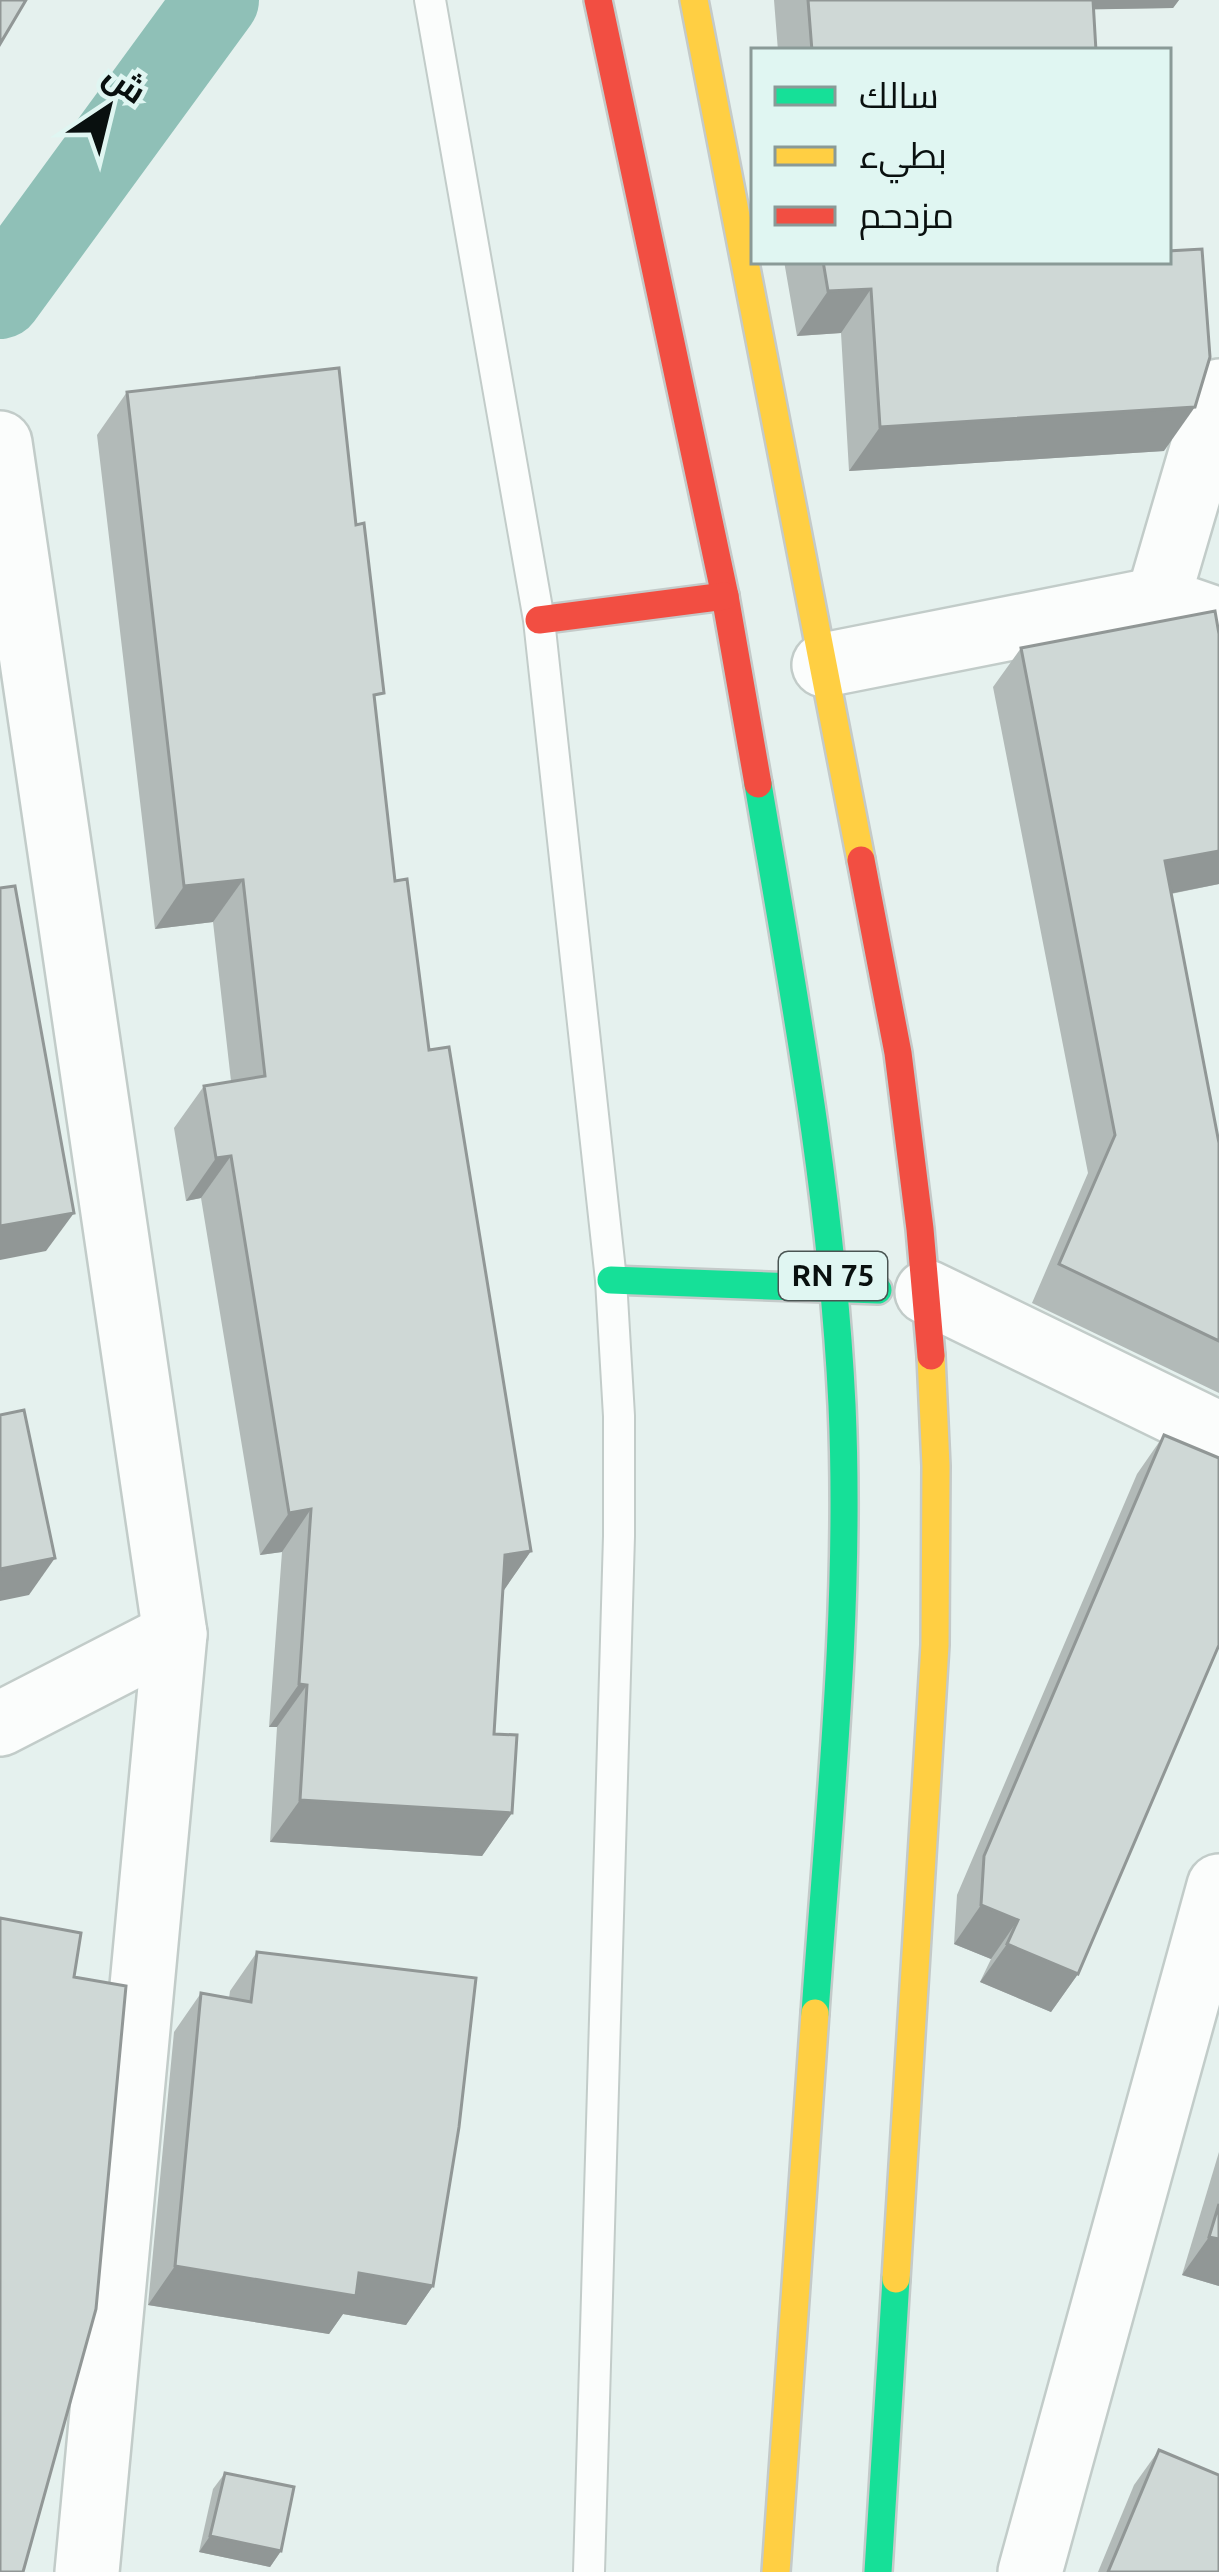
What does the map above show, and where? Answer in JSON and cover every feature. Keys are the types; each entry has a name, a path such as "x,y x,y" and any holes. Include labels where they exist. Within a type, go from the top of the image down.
{"main road":[{"name":"RN 75","path":"598,0 725,596 808,1076 834,1288 842,1407 841,1645 776,2572"},
{"name":"RN 75","path":"694,0 898,1052 926,1292 935,1456 934,1645 878,2572"},
{"path":"539,620 725,596"},
{"path":"611,1280 926,1292"}],"street":[{"path":"1157,599 1219,391"},
{"path":"0,443 175,1634 87,2572"},
{"path":"824,665 1157,599 1219,620"},
{"path":"926,1292 1219,1434"},
{"path":"0,1724 175,1634"},
{"path":"1030,2572 1219,1886"}],"lane":[{"path":"430,0 539,620 611,1280 620,1536 590,2572"}],"building":[{"path":"0,0 26,0 0,44"},
{"path":"808,0 1093,0 1096,48 812,48"},
{"path":"1202,249 1210,357 1195,407 880,427 871,289 828,291 824,264 1171,264 1171,251"},
{"path":"339,368 356,525 364,523 384,693 374,695 395,881 407,879 429,1050 449,1047 531,1551 505,1555 494,1734 517,1735 512,1813 300,1800 307,1685 299,1684 311,1509 289,1513 231,1156 216,1158 204,1086 265,1076 243,880 184,886 127,392"},
{"path":"1215,611 1219,634 1219,851 1165,861 1219,1143 1219,1341 1059,1264 1115,1135 1021,648"},
{"path":"15,886 74,1213 0,1226 0,888"},
{"path":"24,1410 55,1558 0,1569 0,1415"},
{"path":"1164,1435 1219,1458 1219,1645 1078,1974 1007,1944 1018,1920 981,1905 984,1856"},
{"path":"0,1918 81,1933 74,1977 126,1986 96,2309 23,2572 0,2572"},
{"path":"257,1952 476,1978 459,2127 433,2286 359,2273 356,2296 175,2266 201,1993 251,2002"},
{"path":"1219,2204 1219,2239 1209,2237"},
{"path":"1159,2450 1219,2475 1219,2572 1108,2572"},
{"path":"225,2473 294,2487 281,2551 210,2536"}],"waterway":[{"path":"0,297 217,0"}],"traffic: fast":[{"path":"758,784 820,1171 842,1405 841,1633 815,2013"},
{"path":"611,1280 878,1290"},
{"path":"878,2572 896,2279"}],"traffic: slow":[{"path":"694,0 861,860"},
{"path":"896,2279 935,1645 931,1356"},
{"path":"776,2572 815,2013"}],"traffic: jam":[{"path":"598,0 725,596 758,784"},
{"path":"539,620 725,596"},
{"path":"861,860 898,1053 931,1356"}]}
